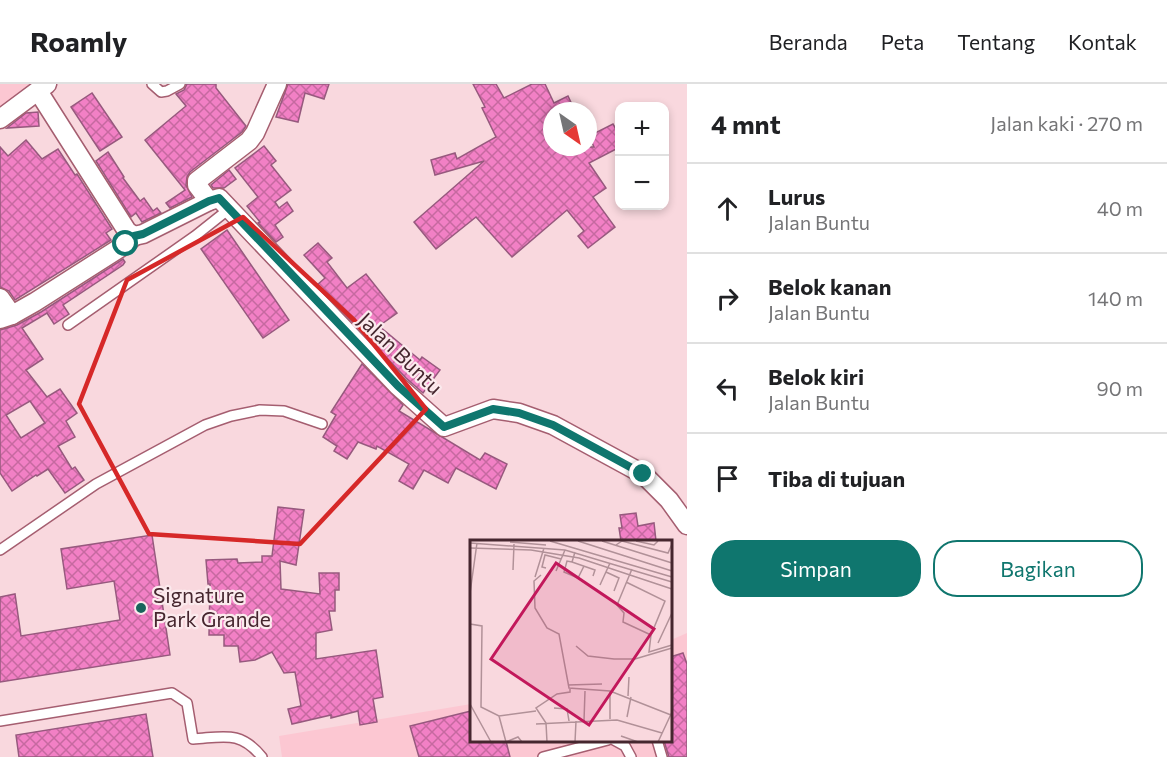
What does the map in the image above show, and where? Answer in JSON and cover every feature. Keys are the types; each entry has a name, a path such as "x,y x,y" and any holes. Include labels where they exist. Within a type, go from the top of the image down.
{"street":[{"path":"0,298 6,317 126,244 134,236 143,234 209,201 197,185 197,181 249,141 255,133 277,84"},
{"path":"0,119 42,87 121,221 134,236"},
{"name":"Jalan Buntu","path":"209,201 219,198 398,386 444,427 493,409 519,413 553,425 643,474 669,500 687,525"}],"lane":[{"path":"152,84 161,92 180,84"},
{"path":"68,325 195,236 229,209"},
{"path":"0,550 96,484 205,425 231,416 260,410 284,411 322,424"},
{"path":"0,721 172,693 187,703 194,739 234,736 247,743 262,757"},
{"path":"543,757 604,742"},
{"path":"616,742 625,746 631,757"},
{"path":"657,742 662,757"}],"highlighted area":[{"path":"243,217 354,320 426,409 300,544 149,534 79,404 127,280"}],"shaded area":[{"path":"0,84 57,84 0,129"},
{"path":"687,633 687,757 282,757 279,736 470,704 470,742 672,742 672,640"}],"building":[{"path":"187,84 216,84 216,88 246,126 242,132 190,172 186,185 192,197 170,208 166,203 185,190 145,140 186,106 176,94 184,90"},
{"path":"288,84 329,84 324,99 305,93 298,122 276,117"},
{"path":"473,84 496,84 504,98 532,84 545,84 554,102 543,102 543,156 597,156 597,132 613,124 615,150 589,163 606,188 593,197 615,227 588,248 578,236 584,231 567,210 512,257 476,217 436,249 414,222 484,161 435,175 431,160 455,153 457,159 496,137 482,108 485,107"},
{"path":"92,93 122,137 100,151 71,107"},
{"path":"568,96 571,102 556,102"},
{"path":"38,112 39,126 7,128 26,113"},
{"path":"26,140 42,159 58,149 112,229 106,233 111,240 15,300 9,291 0,287 0,147 8,156"},
{"path":"264,146 276,161 271,165 291,190 275,202 279,208 287,202 293,211 275,225 283,237 276,242 258,223 260,222 247,206 258,197 235,168"},
{"path":"108,152 140,201 144,198 153,211 157,208 161,213 142,222 136,213 131,217 96,161"},
{"path":"229,170 236,179 224,188 213,188 211,185"},
{"path":"227,230 289,320 263,338 201,249"},
{"path":"318,243 332,258 327,262 347,288 366,274 397,313 379,326 420,360 422,357 440,370 423,393 317,285 325,278 304,255"},
{"path":"123,259 125,262 63,305 69,314 54,324 47,313 22,328 43,359 26,370 47,397 60,389 77,413 66,421 75,437 58,446 72,469 75,467 84,480 65,493 48,469 12,491 0,473 0,330 17,325","holes":["30,401 45,423 21,438 6,415"]},
{"path":"362,364 403,405 399,411 480,460 485,453 507,464 496,489 456,468 448,483 424,470 413,489 399,481 409,464 377,446 376,449 358,442 347,459 334,451 337,446 323,437 336,415 331,412"},
{"path":"278,507 304,510 296,565 280,561 281,589 320,594 319,573 339,573 339,590 335,590 335,611 329,611 332,630 316,633 316,659 376,650 383,697 373,699 377,722 360,725 358,711 292,724 288,709 301,706 295,672 284,673 272,652 255,660 240,662 238,646 224,646 224,635 209,635 210,584 208,584 206,560 237,559 238,563 262,562 262,556 272,556"},
{"path":"636,513 638,526 654,523 656,540 621,540 620,515"},
{"name":"Signature Park Grande","path":"152,535 170,655 0,682 0,597 15,594 21,636 120,620 114,581 67,589 61,549"},
{"path":"683,653 687,664 687,757 669,757 664,742 672,742 672,656"},
{"path":"470,711 470,742 506,742 510,757 419,757 410,726"},
{"path":"146,714 153,757 19,757 16,735"}],"place":[{"name":"Signature Park Grande","path":"141,608"}],"route":[{"path":"126,244 134,236 143,234 219,198 398,386 444,427 493,409 519,413 553,425 643,474"}]}
